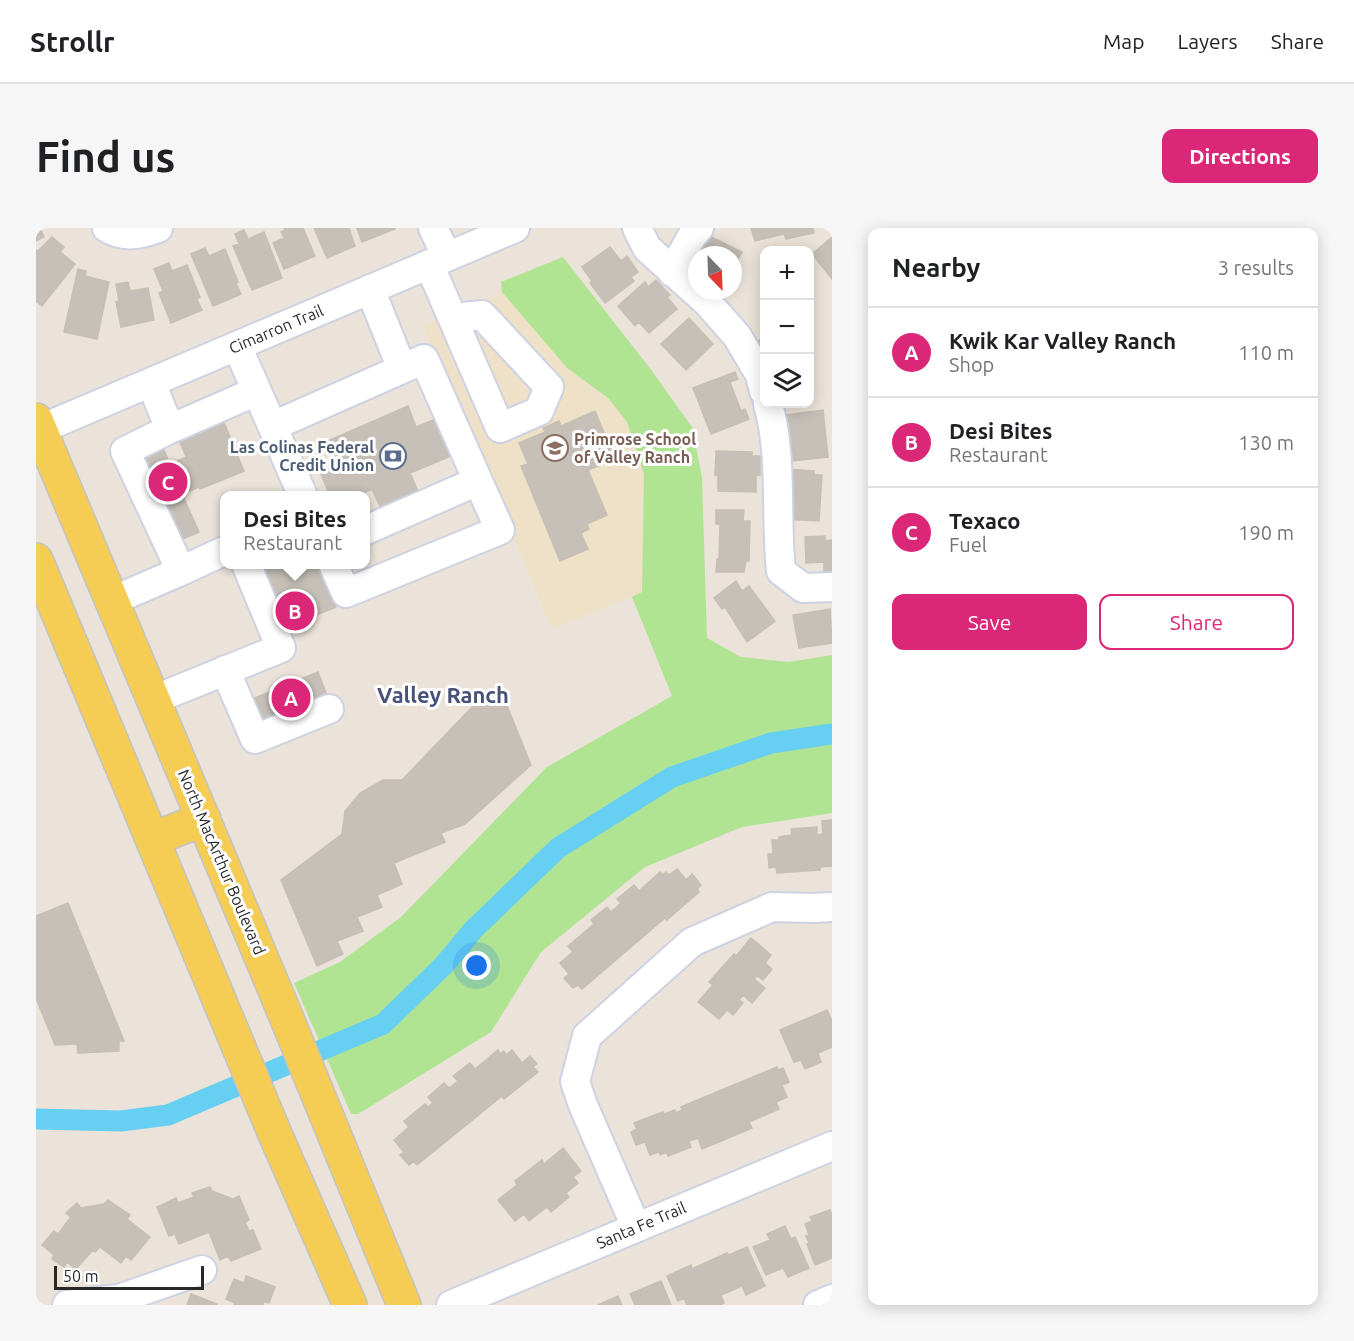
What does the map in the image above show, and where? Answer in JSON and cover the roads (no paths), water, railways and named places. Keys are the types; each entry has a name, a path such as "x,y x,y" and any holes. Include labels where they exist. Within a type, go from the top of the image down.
{"main road":[{"name":"North MacArthur Boulevard","path":"37,427 204,819 404,1305"},
{"path":"36,560 275,1134 350,1305"},
{"path":"153,840 204,819"}],"street":[{"path":"107,228 118,235 145,233 158,228"},
{"path":"433,228 438,260 453,318"},
{"name":"Cimarron Trail","path":"37,427 151,383 515,228"},
{"path":"638,228 647,248 706,301 737,336 760,375"},
{"path":"672,272 699,228"},
{"path":"370,289 402,369"},
{"path":"237,346 301,491"},
{"path":"273,426 424,359 500,530 346,593 335,569"},
{"path":"151,383 170,429"},
{"path":"181,571 125,451 257,391"},
{"path":"769,408 776,465 777,540 781,571 803,588 832,587"},
{"path":"370,528 478,481"},
{"path":"112,601 220,553"},
{"path":"153,700 281,648 248,569"},
{"path":"225,670 255,739 329,709"},
{"path":"636,1227 575,1082 586,1036 692,942 772,906 832,907"},
{"name":"Santa Fe Trail","path":"451,1305 832,1146"},
{"path":"67,1305 121,1302 202,1270"},
{"path":"818,1305 832,1299"}],"waterway":[{"path":"36,1119 121,1121 168,1115 383,1024 444,965 473,930 558,848 672,777 771,743 832,734"}],"place":[{"name":"Primrose School of Valley Ranch","path":"555,448"},
{"name":"Las Colinas Federal Credit Union","path":"393,456"},
{"name":"Texaco","path":"168,482"},
{"name":"Desi Bites","path":"295,611"},
{"name":"Kwik Kar Valley Ranch","path":"291,698"}],"district":[{"name":"Valley Ranch","path":"443,694"}]}
